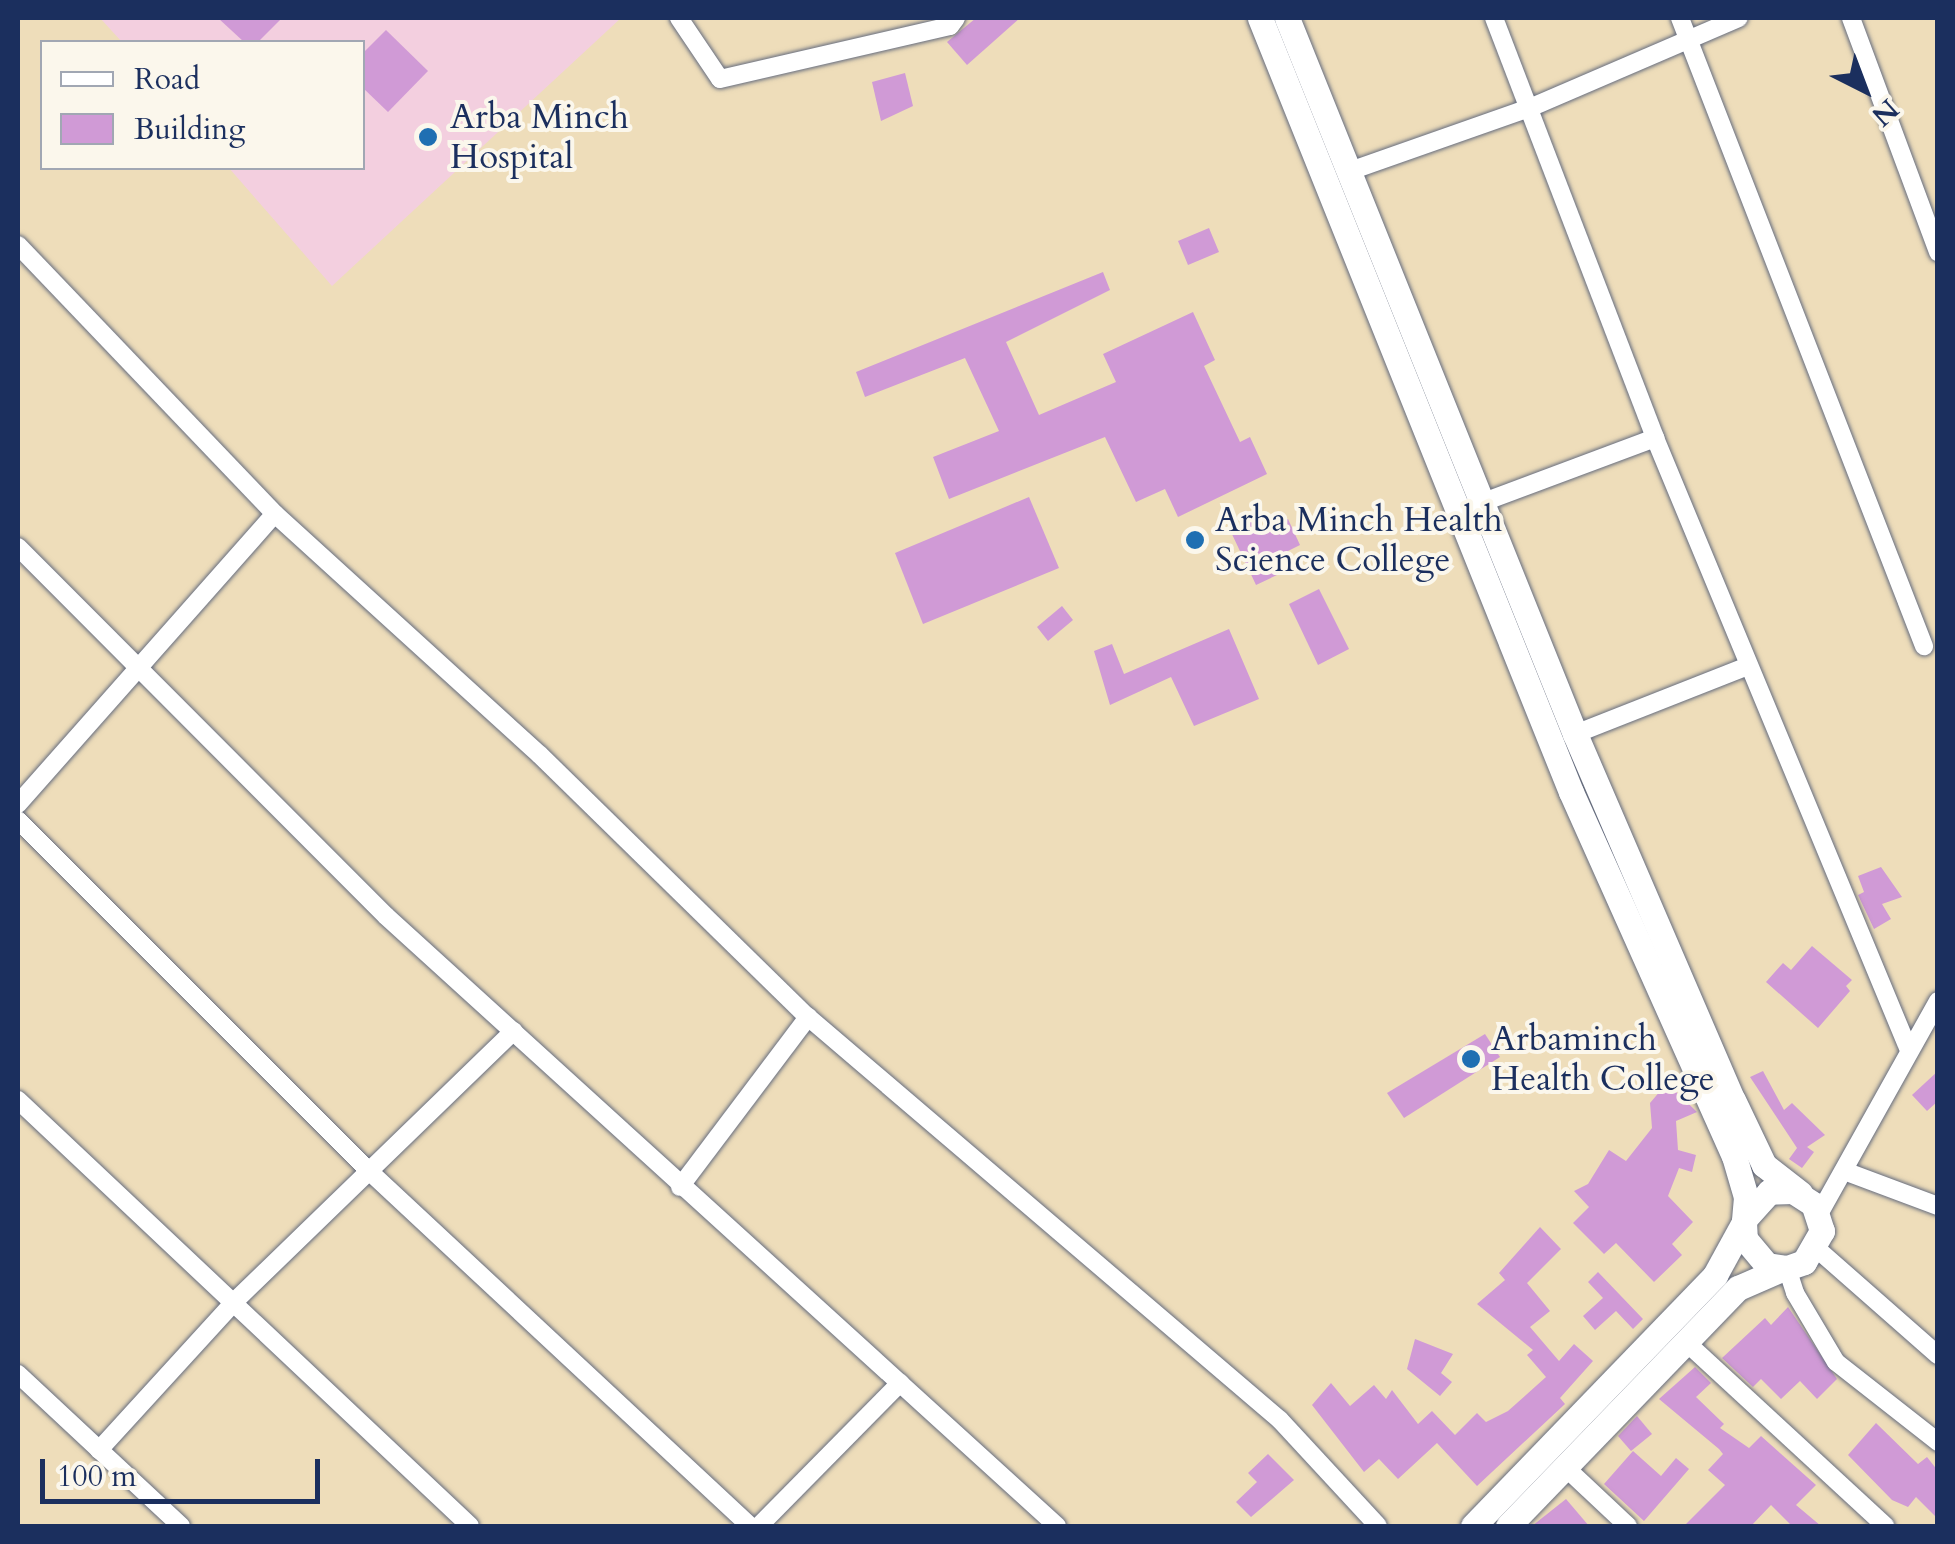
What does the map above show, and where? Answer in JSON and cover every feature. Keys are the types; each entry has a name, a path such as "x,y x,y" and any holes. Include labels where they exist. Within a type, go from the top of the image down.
{"main road":[{"path":"1260,18 1571,792 1734,1156 1753,1254 1785,1268"},
{"path":"1287,18 1575,734 1756,1152 1773,1175 1812,1205 1816,1248 1785,1268 1738,1288 1508,1526"},
{"path":"1473,1526 1715,1274 1745,1220 1769,1192 1812,1205"}],"street":[{"path":"679,18 720,79 950,26 956,18"},
{"path":"1494,18 1532,107 1655,438 1908,1048"},
{"path":"1680,18 1924,646"},
{"path":"1350,171 1532,107 1739,18"},
{"path":"1851,18 1938,252"},
{"path":"18,245 276,514 540,755 808,1017 1280,1420 1378,1526"},
{"path":"1480,503 1655,438"},
{"path":"18,804 276,514"},
{"path":"18,547 140,665 386,916 1057,1526"},
{"path":"1575,734 1748,666"},
{"path":"18,820 368,1171 750,1526"},
{"path":"1812,1205 1847,1172 1908,1048 1938,1002"},
{"path":"680,1187 808,1017"},
{"path":"99,1450 235,1301 514,1030"},
{"path":"18,1100 470,1526"},
{"path":"1847,1172 1938,1206"},
{"path":"1816,1248 1938,1356"},
{"path":"1785,1268 1794,1293 1836,1362 1938,1442"},
{"path":"1687,1343 1885,1526"},
{"path":"18,1374 182,1526"},
{"path":"759,1526 900,1383"},
{"path":"1564,1466 1628,1526"}],"shaded area":[{"name":"Arba Minch Hospital","path":"100,18 621,18 332,286 231,170 365,170 365,40 120,40"}],"building":[{"path":"218,18 282,18 260,40 242,40"},
{"path":"976,18 1020,18 967,65 947,42"},
{"path":"386,30 428,71 388,112 365,90 365,51"},
{"path":"905,73 913,106 881,121 872,82"},
{"path":"1209,228 1219,252 1188,265 1178,241"},
{"path":"1103,272 1110,290 1006,342 1039,415 1116,382 1103,354 1193,312 1215,360 1204,366 1240,442 1250,437 1267,474 1178,517 1165,489 1136,502 1105,437 949,499 933,457 999,431 965,358 865,397 856,372"},
{"path":"1029,497 1059,568 923,624 895,553"},
{"path":"1288,519 1300,545 1270,560 1277,575 1256,585 1230,530 1251,520 1258,534"},
{"path":"1319,589 1349,649 1318,665 1289,604"},
{"path":"1062,606 1073,620 1048,641 1037,627"},
{"path":"1229,629 1259,699 1194,726 1171,677 1110,705 1094,651 1112,644 1124,674"},
{"path":"1881,867 1902,897 1882,904 1891,919 1874,929 1858,895 1864,892 1858,876"},
{"path":"1812,946 1852,980 1846,986 1850,991 1818,1028 1766,982 1783,963 1791,970"},
{"path":"1485,1034 1500,1057 1404,1118 1387,1093"},
{"path":"1763,1071 1784,1110 1792,1103 1825,1135 1807,1147 1814,1152 1802,1168 1789,1159 1797,1148 1750,1077"},
{"path":"1938,1071 1938,1101 1927,1111 1912,1095"},
{"path":"1667,1083 1697,1112 1676,1121 1678,1150 1696,1155 1692,1172 1679,1168 1668,1196 1693,1222 1672,1244 1682,1255 1654,1282 1616,1243 1604,1254 1573,1223 1589,1207 1574,1191 1588,1184 1609,1150 1626,1161 1652,1128 1650,1103"},
{"path":"1540,1227 1561,1249 1527,1283 1550,1311 1530,1327 1559,1361 1574,1344 1593,1361 1560,1398 1565,1404 1477,1486 1437,1443 1398,1479 1379,1459 1364,1472 1312,1405 1331,1383 1350,1406 1374,1385 1386,1399 1392,1390 1418,1424 1432,1411 1455,1435 1477,1413 1486,1422 1508,1411 1546,1377 1527,1355 1533,1350 1477,1304 1505,1280 1499,1273"},
{"path":"1598,1272 1643,1319 1633,1329 1616,1311 1595,1330 1583,1316 1603,1298 1588,1282"},
{"path":"1788,1307 1837,1379 1817,1399 1800,1381 1781,1399 1761,1379 1753,1387 1722,1358 1765,1318 1771,1325"},
{"path":"1415,1339 1453,1354 1441,1373 1452,1382 1440,1396 1407,1369"},
{"path":"1695,1367 1711,1383 1696,1397 1724,1424 1720,1428 1749,1448 1761,1436 1816,1485 1796,1505 1821,1526 1792,1526 1771,1505 1751,1526 1684,1526 1725,1485 1708,1470 1723,1454 1659,1399"},
{"path":"1637,1416 1652,1434 1631,1451 1618,1436"},
{"path":"1876,1423 1918,1464 1927,1457 1938,1471 1938,1519 1916,1497 1908,1507 1892,1500 1848,1455"},
{"path":"1633,1451 1661,1476 1676,1458 1689,1469 1644,1521 1604,1484"},
{"path":"1268,1454 1294,1480 1251,1517 1236,1502 1257,1482 1248,1473"},
{"path":"1566,1499 1589,1526 1532,1526"}],"place":[{"name":"Arba Minch Hospital","path":"428,137"},
{"name":"Arba Minch Health Science College","path":"1195,540"},
{"name":"Arbaminch Health College","path":"1471,1059"}]}
